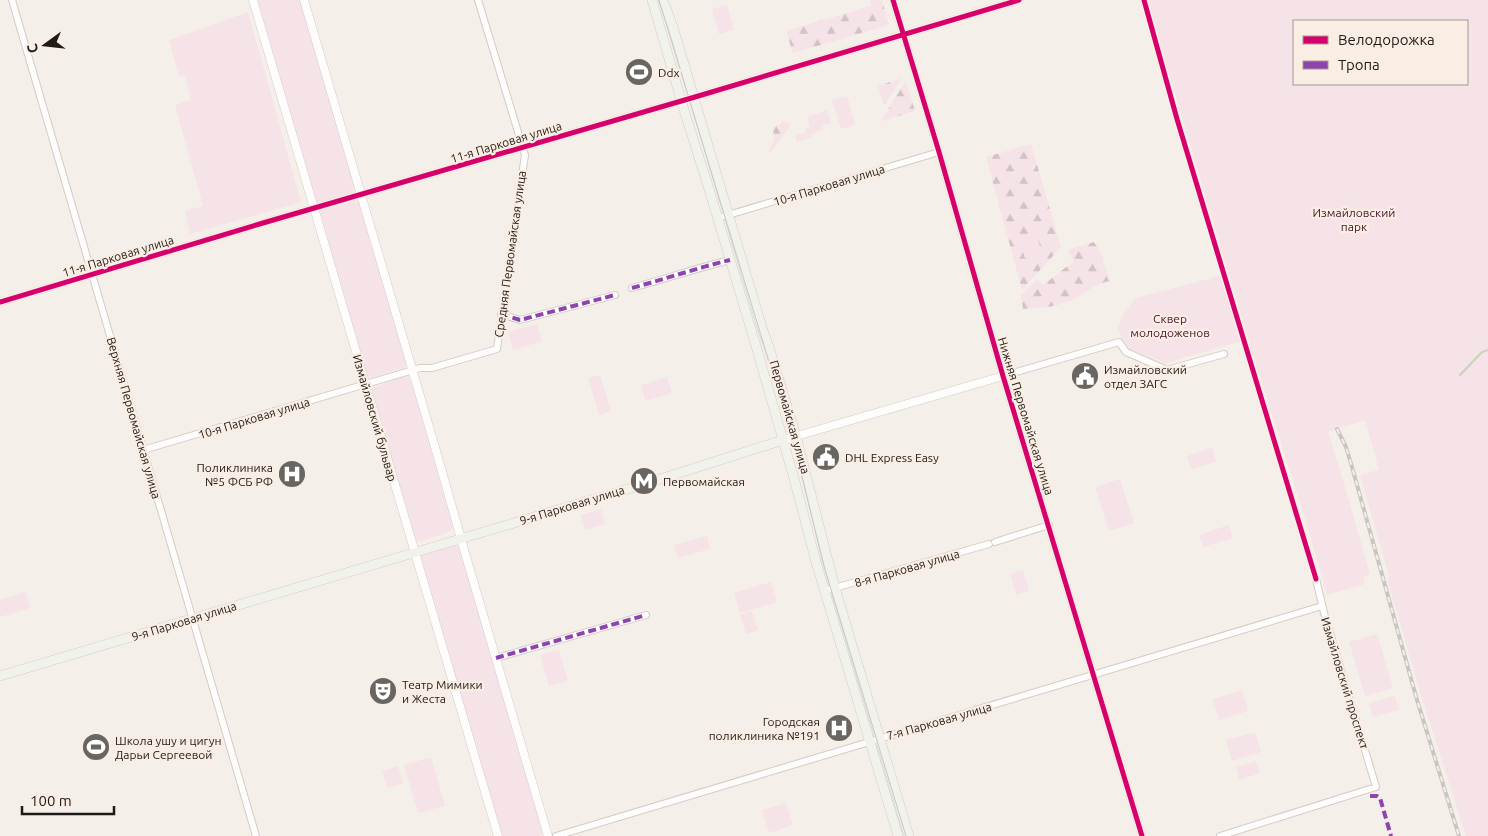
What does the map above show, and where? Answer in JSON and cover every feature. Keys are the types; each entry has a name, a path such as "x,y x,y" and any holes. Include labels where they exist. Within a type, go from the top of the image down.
{"main road":[{"name":"Первомайская улица","path":"652,0 783,440 824,592 898,836"},
{"name":"Первомайская улица","path":"663,0 674,27 728,215 796,436 835,588 910,836"},
{"name":"9-я Парковая улица","path":"0,676 638,486 783,440"}],"street":[{"name":"Верхняя Первомайская улица","path":"12,0 256,836"},
{"name":"Измайловский бульвар","path":"253,0 498,836"},
{"path":"304,0 548,836"},
{"name":"Средняя Первомайская улица","path":"366,384 420,368 432,368 496,349 525,155 478,0"},
{"name":"Нижняя Первомайская улица","path":"893,0 1003,376 1142,836"},
{"name":"11-я Парковая улица","path":"0,302 1018,0"},
{"name":"10-я Парковая улица","path":"718,218 939,152"},
{"path":"632,288 702,266 730,260"},
{"path":"501,314 520,320 615,295"},
{"name":"9-я Парковая улица","path":"783,440 1119,342 1126,352 1167,370 1224,354"},
{"name":"10-я Парковая улица","path":"143,450 366,384"},
{"name":"8-я Парковая улица","path":"824,592 1048,525"},
{"name":"Измайловский проспект","path":"1240,833 1376,787 1322,606 1316,579"},
{"name":"7-я Парковая улица","path":"556,836 1322,606"},
{"path":"496,658 646,615"},
{"path":"1220,836 1240,833"}],"green space":[{"path":"257,0 301,0 355,187 353,193 320,203 317,203 315,199"},
{"path":"870,0 882,0 889,25 793,53 786,31 871,6"},
{"name":"Измайловский парк","path":"1147,0 1488,0 1488,836 1466,836 1422,698 1387,579 1389,576 1360,475 1379,470 1365,420 1328,432 1370,574 1363,577 1365,584 1327,595 1309,531 1254,358"},
{"path":"727,5 734,30 719,34 712,9"},
{"path":"248,12 301,202 190,234 185,211 203,206 175,105 191,100 185,75 179,77 169,40"},
{"path":"902,78 885,104 883,104 878,86"},
{"path":"905,82 915,111 881,121"},
{"path":"847,96 855,125 841,129 832,100"},
{"path":"827,110 831,123 822,126 823,130 811,134 812,137 797,142 795,136 806,132 805,129 810,127 807,117"},
{"path":"782,120 791,125 770,153 768,151 774,140 773,127 781,124"},
{"path":"1031,144 1061,247 1022,290 986,157"},
{"path":"355,201 359,202 361,206 407,365 404,368 372,377 368,377 366,373 321,216 321,212 324,210"},
{"path":"1036,232 1042,254 1025,259 1019,236"},
{"path":"1094,242 1101,253 1110,281 1098,284 1065,303 1023,309 1021,295 1037,279 1043,285 1074,261 1067,250"},
{"name":"Сквер молодоженов","path":"1223,275 1242,341 1166,363 1130,349 1123,343 1118,328 1123,314 1136,298"},
{"path":"537,324 542,341 513,350 508,332"},
{"path":"600,375 611,411 599,415 588,378"},
{"path":"405,376 408,377 412,384 453,527 449,532 418,542 414,538 371,393 371,389 374,387"},
{"path":"667,377 672,393 645,401 641,385"},
{"path":"1212,448 1216,462 1191,469 1187,456"},
{"path":"1120,479 1134,523 1109,531 1095,487"},
{"path":"601,509 605,524 585,530 581,515"},
{"path":"1229,525 1233,538 1203,547 1199,535"},
{"path":"707,536 710,549 678,558 674,545"},
{"path":"453,545 459,547 543,832 540,836 500,836 419,556"},
{"path":"1023,570 1029,591 1016,595 1010,574"},
{"path":"771,582 777,602 740,613 734,593"},
{"path":"26,592 30,608 0,617 0,600"},
{"path":"752,611 758,630 746,634 740,615"},
{"path":"1377,634 1393,688 1365,696 1349,642"},
{"path":"559,650 568,681 549,686 540,655"},
{"path":"1242,690 1248,711 1219,720 1213,699"},
{"path":"1395,696 1399,710 1373,717 1369,703"},
{"path":"1255,732 1261,752 1232,761 1226,740"},
{"path":"431,757 445,806 418,813 404,765"},
{"path":"1256,761 1260,773 1239,780 1236,767"},
{"path":"398,766 403,783 387,788 382,771"},
{"path":"786,803 793,825 769,833 762,810"}],"waterway":[{"path":"1460,375 1482,352 1488,350"}],"tram line":[{"path":"659,0 787,421 823,563 906,836"}],"railway":[{"path":"1337,429 1346,447 1352,467 1417,700 1459,836"}],"marked path":[{"path":"632,288 730,260"},
{"path":"501,314 520,320 615,295"},
{"path":"496,658 646,615"},
{"path":"1370,796 1380,798 1391,836"}],"cycle path":[{"path":"893,0 1003,376 1142,836"},
{"path":"0,302 1019,0"},
{"path":"1144,0 1177,119 1316,579"}],"place":[{"name":"Ddx","path":"639,72"},
{"name":"Измайловский отдел ЗАГС","path":"1085,376"},
{"name":"DHL Express Easy","path":"826,457"},
{"name":"Поликлиника №5 ФСБ РФ","path":"292,474"},
{"name":"Первомайская","path":"644,481"},
{"name":"Театр Мимики и Жеста","path":"383,691"},
{"name":"Городская поликлиника №191","path":"839,728"},
{"name":"Школа ушу и цигун Дарьи Сергеевой","path":"96,747"}]}
